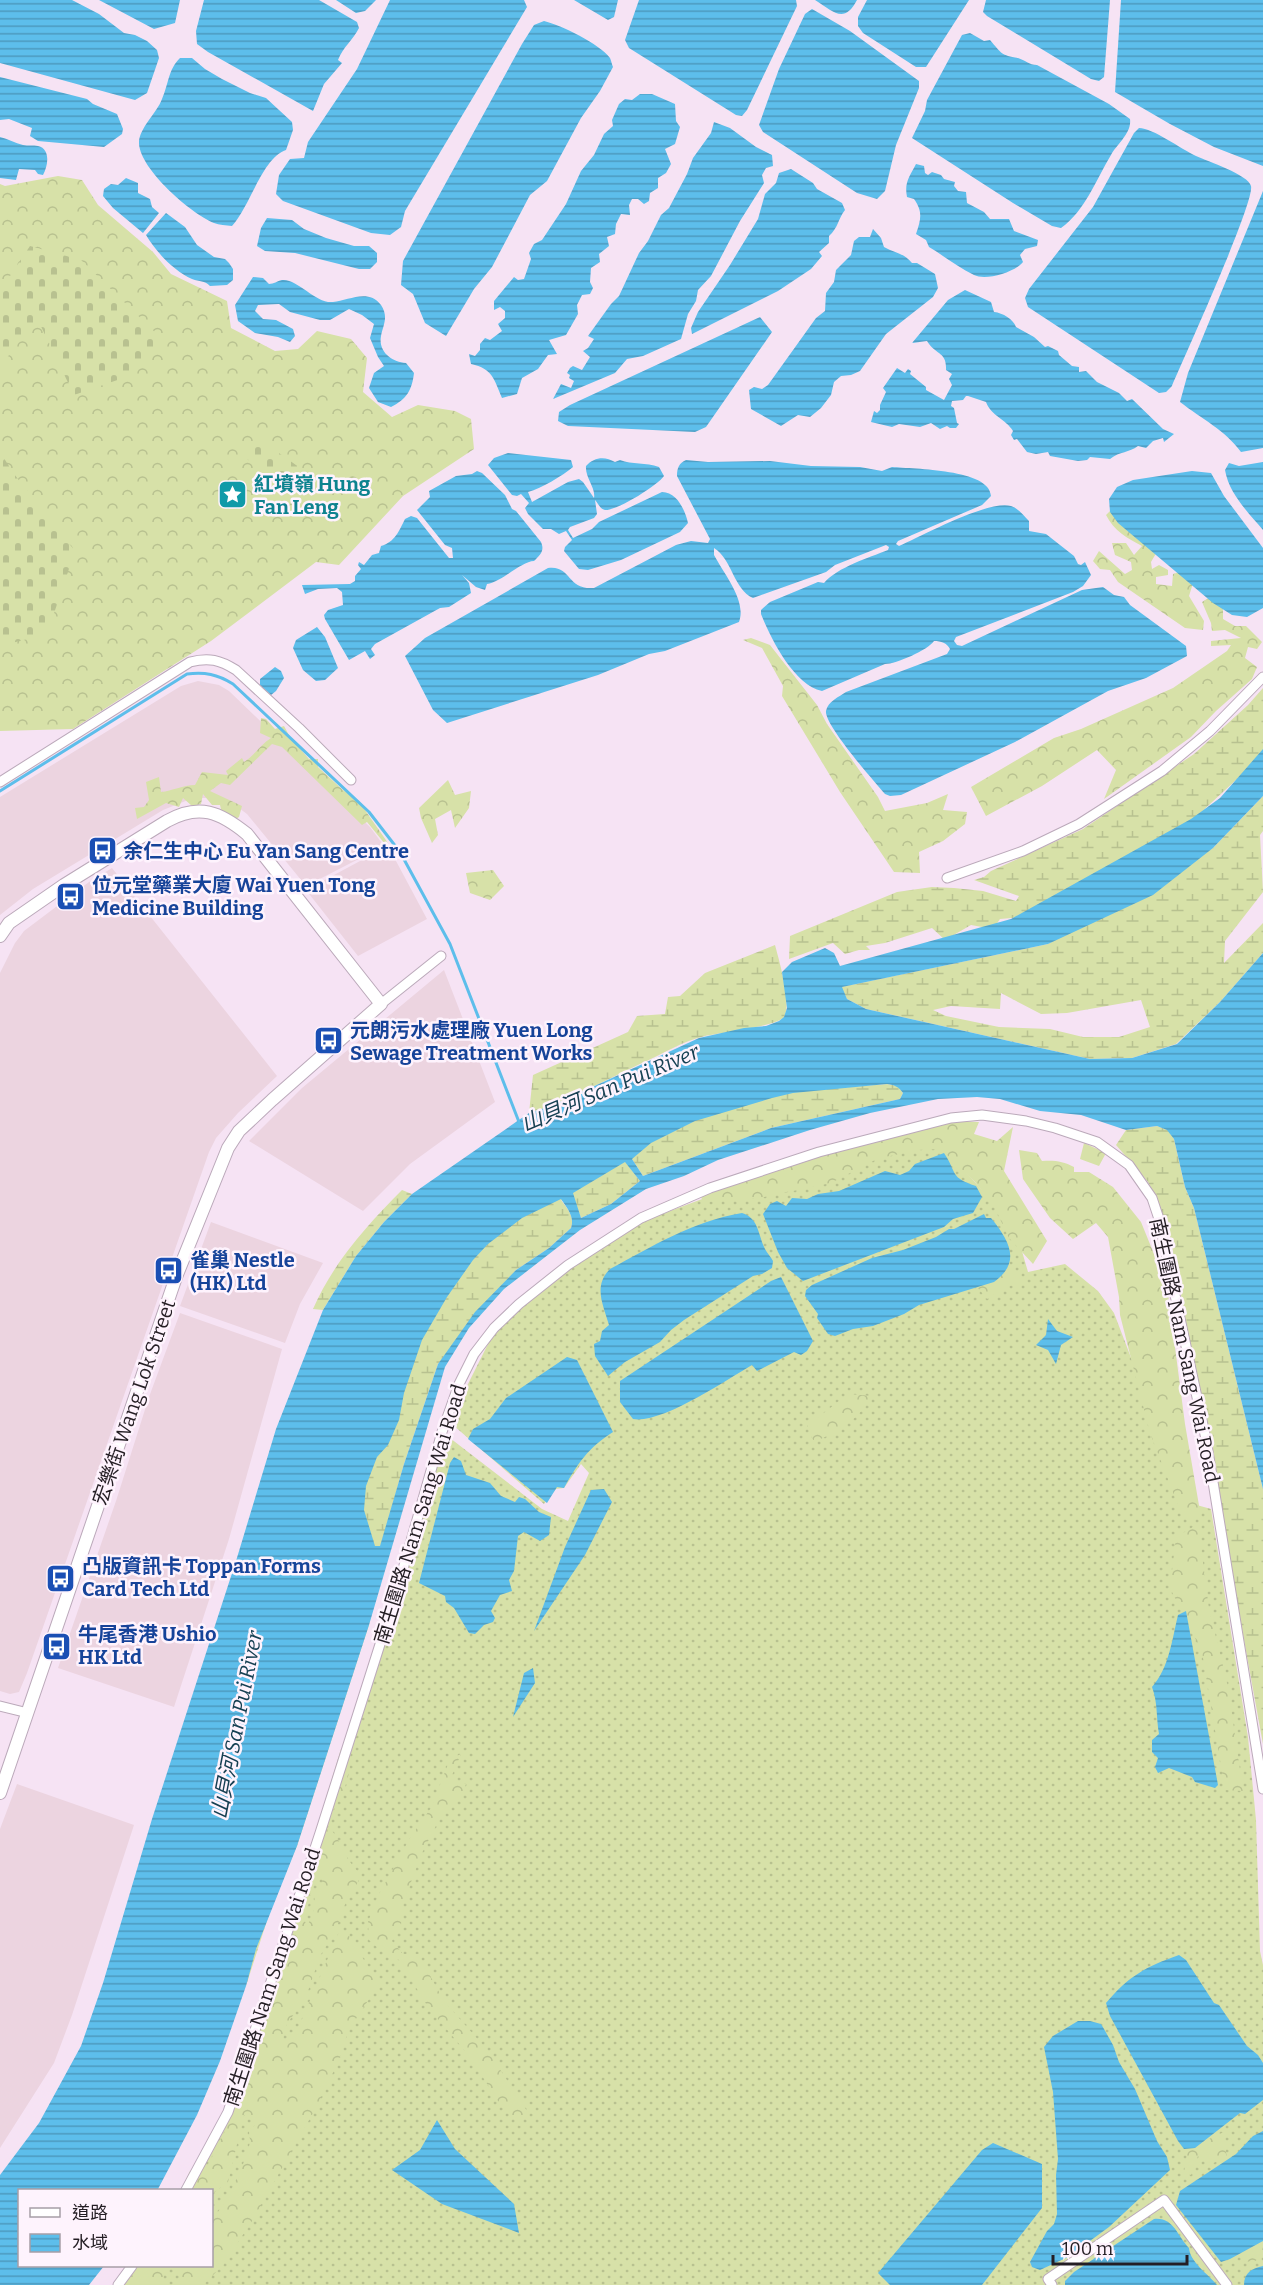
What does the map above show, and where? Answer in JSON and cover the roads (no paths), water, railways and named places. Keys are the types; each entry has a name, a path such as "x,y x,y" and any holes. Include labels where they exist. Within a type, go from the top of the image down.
{"street":[{"path":"0,782 190,662 208,658 225,663 237,670 351,780"},
{"path":"947,878 1023,851 1079,824 1162,771 1210,731 1263,677"},
{"path":"0,936 9,924 64,885 167,821 193,811 206,812 221,815 247,834 381,1004"},
{"name":"宏樂街 Wang Lok Street","path":"0,1793 176,1277 228,1148 239,1131 272,1100 381,1004 441,956"},
{"name":"南生圍路 Nam Sang Wai Road","path":"187,2189 227,2114 306,1878 388,1619 442,1432 466,1367 494,1328 519,1304 568,1265 641,1218 710,1188 819,1152 951,1118 982,1115 1026,1121 1083,1136 1097,1142 1129,1165 1152,1198 1158,1216 1206,1439 1263,1790"},
{"path":"0,1706 28,1713"},
{"path":"1052,2285 1048,2279 1164,2200 1227,2285"},
{"path":"118,2285 131,2267"}],"water":[{"path":"0,0 72,0 99,14 124,33 147,41 157,50 159,58 147,93 135,100 0,63"},
{"path":"99,0 180,0 175,23 154,29"},
{"path":"204,0 319,0 357,22 359,28 340,55 338,60 342,63 324,84 313,111 197,44 196,31"},
{"path":"336,0 376,0 365,11 356,13"},
{"path":"390,0 524,0 527,7 405,211 401,227 390,235 371,233 283,201 276,194 279,175 290,159 304,158 308,142 357,69"},
{"path":"574,0 618,0 614,17 608,20"},
{"path":"639,0 796,0 797,6 742,116 736,115 629,48 625,40"},
{"path":"815,0 857,0 847,12 838,14"},
{"path":"867,0 969,0 926,67 916,67 863,33 858,26 858,17"},
{"path":"986,0 1110,0 1104,77 1099,81 1091,79 987,16 983,12"},
{"path":"1121,0 1263,0 1263,166 1214,147 1115,92"},
{"path":"812,9 850,31 919,81 919,88 896,145 885,191 877,199 857,193 763,132 759,125 779,69 805,14"},
{"path":"544,21 570,31 598,47 610,58 613,67 581,118 547,181 530,195 492,267 474,289 446,336 425,323 413,294 401,285 403,261 522,44 534,25"},
{"path":"970,33 984,41 990,40 1005,55 1037,65 1109,104 1130,119 1129,129 1083,204 1061,228 1052,226 1013,203 912,138 925,111 927,100 962,35"},
{"path":"180,58 192,58 222,79 266,98 292,122 293,130 286,150 270,163 239,218 232,226 214,223 192,210 157,178 142,154 139,138 160,104 171,72"},
{"path":"0,77 87,99 117,114 123,129 122,134 104,147 38,141 30,136 32,128 9,119 0,120"},
{"path":"640,94 652,94 675,104 676,121 680,127 675,144 665,149 671,164 666,173 658,178 658,188 650,193 649,201 644,204 638,199 632,199 629,205 630,215 621,214 616,224 615,234 607,237 609,246 599,254 600,262 591,268 590,282 593,288 590,294 582,295 577,305 578,314 566,335 549,340 557,354 548,355 538,369 522,378 517,394 502,398 492,376 484,369 471,364 469,354 475,356 485,338 490,340 502,331 498,324 505,318 505,311 500,307 494,310 494,301 514,277 518,280 524,279 531,259 529,253 534,244 542,240 566,204 581,171 594,155 604,134 613,126 612,120 619,104 625,99 632,100"},
{"path":"714,122 730,128 756,147 772,155 773,166 766,168 762,175 764,183 740,221 711,276 698,290 681,339 643,356 627,359 615,373 553,399 561,384 571,388 574,381 567,373 570,368 573,366 582,370 590,357 583,351 594,339 588,336 619,296 639,253 661,215 669,208 693,158 711,133"},
{"path":"1139,128 1152,131 1196,156 1236,173 1251,186 1231,249 1172,386 1166,392 1159,393 1028,307 1025,298 1029,289 1093,207 1134,133"},
{"path":"0,137 23,145 42,148 47,154 43,175 38,174 35,170 19,169 16,180 0,178"},
{"path":"916,164 924,166 925,173 928,175 932,172 955,182 954,186 958,191 966,192 967,203 984,212 990,219 1009,219 1014,231 1038,240 1037,246 1025,249 1020,255 1023,262 1019,266 986,277 979,277 968,272 929,247 926,240 916,234 920,212 914,199 907,197 906,192 907,183"},
{"path":"791,169 813,183 817,189 842,203 845,210 829,236 829,243 819,252 822,256 811,269 778,291 692,334 691,328 698,312 758,219 765,194 776,183 779,173"},
{"path":"126,178 138,183 138,193 150,199 152,207 159,213 143,233 113,208 103,196 104,189 111,184 118,185"},
{"path":"1263,191 1263,448 1241,452 1220,431 1180,402 1188,373"},
{"path":"166,213 185,227 197,245 214,257 225,259 229,263 233,269 233,280 227,285 210,286 185,276 166,260 146,235"},
{"path":"267,218 292,220 304,229 326,238 354,246 369,246 377,253 377,262 370,269 359,269 295,253 265,251 257,246 261,228"},
{"path":"873,229 881,238 884,247 903,255 912,263 917,263 935,274 938,288 933,297 886,334 860,371 841,376 834,382 831,395 810,417 798,415 781,426 751,409 749,390 754,387 762,389 768,385 816,318 825,311 826,293 834,282 836,270 851,255 854,241 859,237 870,237"},
{"path":"253,277 263,278 269,284 288,280 327,302 364,296 376,300 385,313 381,336 384,351 396,361 406,363 414,373 408,393 391,407 378,402 369,388 374,373 384,366 370,338 374,324 349,309 330,320 320,320 290,312 279,304 258,305 255,311 263,319 276,320 293,329 295,336 290,342 278,337 255,333 238,321 235,305"},
{"path":"965,290 991,302 994,312 1013,321 1016,327 1034,337 1045,347 1048,346 1058,351 1059,355 1072,366 1079,367 1079,372 1086,371 1097,382 1119,393 1127,401 1132,399 1163,429 1174,434 1164,442 1163,438 1153,441 1146,448 1138,446 1110,459 1090,457 1087,460 1078,461 1050,456 1048,452 1036,454 1027,452 1017,439 1014,440 1010,427 991,411 986,402 968,396 963,400 952,401 951,406 954,408 959,424 956,428 947,426 940,429 931,423 920,427 899,424 892,427 871,422 874,411 877,413 880,410 886,392 883,388 897,368 905,373 908,369 911,371 910,374 926,387 926,390 944,400 952,385 949,379 952,374 946,370 945,359 927,341 912,343 948,300"},
{"path":"760,317 772,332 706,427 695,432 568,426 558,421 559,412 570,405"},
{"path":"508,453 571,460 573,467 558,478 528,492 532,502 568,482 579,479 594,498 586,466 596,459 604,458 615,462 620,460 659,467 664,476 637,497 605,510 595,500 597,514 594,518 570,527 568,530 573,538 592,529 599,522 662,492 676,498 688,523 680,532 621,560 588,570 579,569 564,551 572,540 566,531 559,534 551,529 543,529 528,514 525,508 529,503 521,494 512,495 488,465 494,458"},
{"path":"686,460 770,461 811,466 860,467 882,471 892,467 949,472 978,480 987,487 991,496 982,505 898,541 896,544 899,546 972,513 1001,505 1011,506 1029,521 1029,531 1046,534 1074,556 1078,564 1085,562 1091,575 1083,586 1073,592 956,637 954,641 957,645 962,646 1082,590 1103,587 1114,595 1124,597 1130,605 1186,646 1187,656 1146,678 1108,691 1015,742 901,795 890,796 885,794 841,740 828,718 827,708 846,692 947,654 949,647 939,641 934,641 911,656 885,664 822,691 812,687 793,671 777,648 761,614 761,610 770,602 818,582 824,583 837,572 888,550 889,547 886,545 835,565 826,572 753,598 741,588 725,559 714,548 714,555 740,605 739,622 598,675 447,723 433,710 405,656 425,638 548,568 561,570 578,585 594,588 676,545 691,541 708,543 710,539 677,476 679,466"},
{"path":"1263,462 1263,530 1235,495 1225,470 1229,463 1239,466"},
{"path":"477,471 505,495 512,509 541,542 540,555 534,561 487,584 485,590 476,587 462,575 469,583 471,593 449,607 440,608 375,644 371,649 375,655 370,659 365,651 349,660 324,615 328,610 343,605 342,592 337,588 318,589 305,594 302,585 350,584 355,581 355,576 361,569 359,562 364,565 372,555 379,553 381,546 393,539 405,519 411,516 417,518 449,558 453,558 452,548 445,545 417,510 430,497 429,491 456,476"},
{"path":"1192,471 1211,473 1224,496 1263,548 1263,608 1247,617 1232,615 1213,603 1118,523 1110,512 1109,499 1117,487 1133,480"},
{"path":"317,627 325,637 338,668 325,680 316,681 303,670 293,648 296,640"},
{"path":"275,667 281,671 284,678 271,695 260,685 260,679"},
{"name":"山貝河 San Pui River","path":"1263,749 1263,796 1213,848 1153,895 1048,944 842,987 847,999 866,1009 1090,1059 1132,1058 1177,1044 1220,1002 1263,953 1263,1489 1194,1208 1185,1187 1174,1139 1167,1130 1157,1126 1126,1130 1081,1115 1040,1111 1000,1099 977,1097 938,1099 870,1113 718,1160 684,1176 646,1189 580,1230 504,1289 469,1328 445,1367 369,1625 297,1846 256,1949 246,1986 220,2061 197,2115 158,2189 18,2189 18,2267 103,2267 89,2285 0,2285 0,2175 39,2123 81,2046 103,1983 152,1819 236,1561 276,1429 323,1310 356,1256 384,1222 412,1194 529,1113 551,1106 699,1038 744,1028 766,1026 779,1021 784,1017 787,1008 782,972 792,962 825,948 834,953 840,966 1011,919 1191,819 1220,798","holes":["892,1085 903,1093 900,1099 771,1128 643,1176 632,1159 651,1143 695,1121 772,1098 793,1093","625,1162 640,1181 611,1204 581,1218 573,1193","561,1199 570,1213 571,1228 549,1248 516,1270 475,1312 438,1364 404,1464 380,1546 375,1546 364,1510 366,1486 377,1457 388,1445 399,1420 404,1393 422,1340 447,1297 473,1260 488,1244 522,1218"]},
{"path":"944,1153 955,1174 967,1183 976,1186 982,1197 973,1213 953,1219 944,1227 803,1281 787,1268 763,1214 770,1204 777,1201 786,1206 792,1198 807,1199 818,1194 839,1191 885,1171 900,1175 909,1171 915,1164"},
{"path":"742,1213 748,1215 755,1223 765,1249 773,1261 772,1268 753,1276 684,1320 660,1342 625,1362 608,1376 595,1356 594,1344 600,1341 602,1331 609,1325 601,1296 605,1275 610,1269 690,1228"},
{"path":"984,1214 986,1218 991,1218 1003,1234 1010,1251 1008,1267 994,1282 919,1305 904,1314 873,1326 853,1329 835,1336 828,1334 817,1318 818,1314 805,1296 806,1290 812,1285 872,1258 903,1250 936,1237"},
{"path":"781,1277 813,1341 807,1351 801,1355 794,1352 757,1371 752,1365 677,1408 645,1419 633,1419 620,1402 620,1381 771,1281"},
{"path":"1048,1319 1057,1331 1073,1337 1061,1345 1056,1364 1048,1350 1036,1345 1046,1335"},
{"path":"567,1357 577,1360 613,1432 590,1450 564,1488 557,1487 547,1503 468,1439 473,1429 490,1419 506,1398"},
{"path":"454,1457 461,1461 466,1475 490,1483 501,1496 515,1502 519,1497 525,1499 539,1512 551,1517 549,1535 540,1541 524,1532 518,1536 514,1571 509,1580 512,1591 500,1595 491,1611 495,1618 493,1622 484,1625 475,1634 469,1633 454,1608 446,1602 445,1596 419,1583 450,1463"},
{"path":"604,1489 612,1502 585,1555 534,1631 565,1547 591,1490"},
{"path":"1186,1611 1218,1785 1215,1788 1195,1782 1192,1777 1169,1768 1158,1773 1155,1767 1158,1758 1152,1752 1152,1740 1159,1734 1152,1687 1166,1662 1178,1615"},
{"path":"533,1668 535,1683 513,1717 524,1673"},
{"path":"1179,1955 1186,1960 1214,2003 1219,2005 1247,2046 1258,2055 1263,2063 1263,2100 1245,2114 1240,2113 1195,2148 1184,2149 1110,2016 1106,2003 1138,1973"},
{"path":"1078,2021 1101,2024 1135,2089 1157,2141 1167,2157 1170,2170 1109,2227 1068,2257 1040,2270 1032,2267 1030,2262 1047,2231 1054,2224 1057,2214 1058,2159 1053,2092 1044,2047 1053,2036"},
{"path":"437,2120 455,2149 514,2204 519,2233 442,2204 392,2170 420,2150"},
{"path":"1263,2131 1263,2241 1221,2262 1176,2205 1180,2191 1236,2154 1253,2136"},
{"path":"993,2143 1042,2164 1042,2208 982,2285 890,2285 878,2273 982,2150"},
{"path":"1154,2219 1166,2221 1175,2228 1196,2263 1217,2285 1065,2285 1065,2281 1074,2272"},
{"path":"1263,2266 1263,2285 1244,2285 1245,2277 1249,2272"}],"waterway":[{"name":"山貝河 San Pui River","path":"0,791 187,674 211,674 233,684 369,812 400,852 450,944 519,1122"}],"place":[{"name":"紅墳嶺 Hung Fan Leng","path":"233,495"},
{"name":"余仁生中心 Eu Yan Sang Centre","path":"102,851"},
{"name":"位元堂藥業大廈 Wai Yuen Tong Medicine Building","path":"71,896"},
{"name":"元朗污水處理廠 Yuen Long Sewage Treatment Works","path":"329,1041"},
{"name":"雀巢 Nestle (HK) Ltd","path":"169,1271"},
{"name":"凸版資訊卡 Toppan Forms Card Tech Ltd","path":"61,1578"},
{"name":"牛尾香港 Ushio HK Ltd","path":"57,1646"}]}
